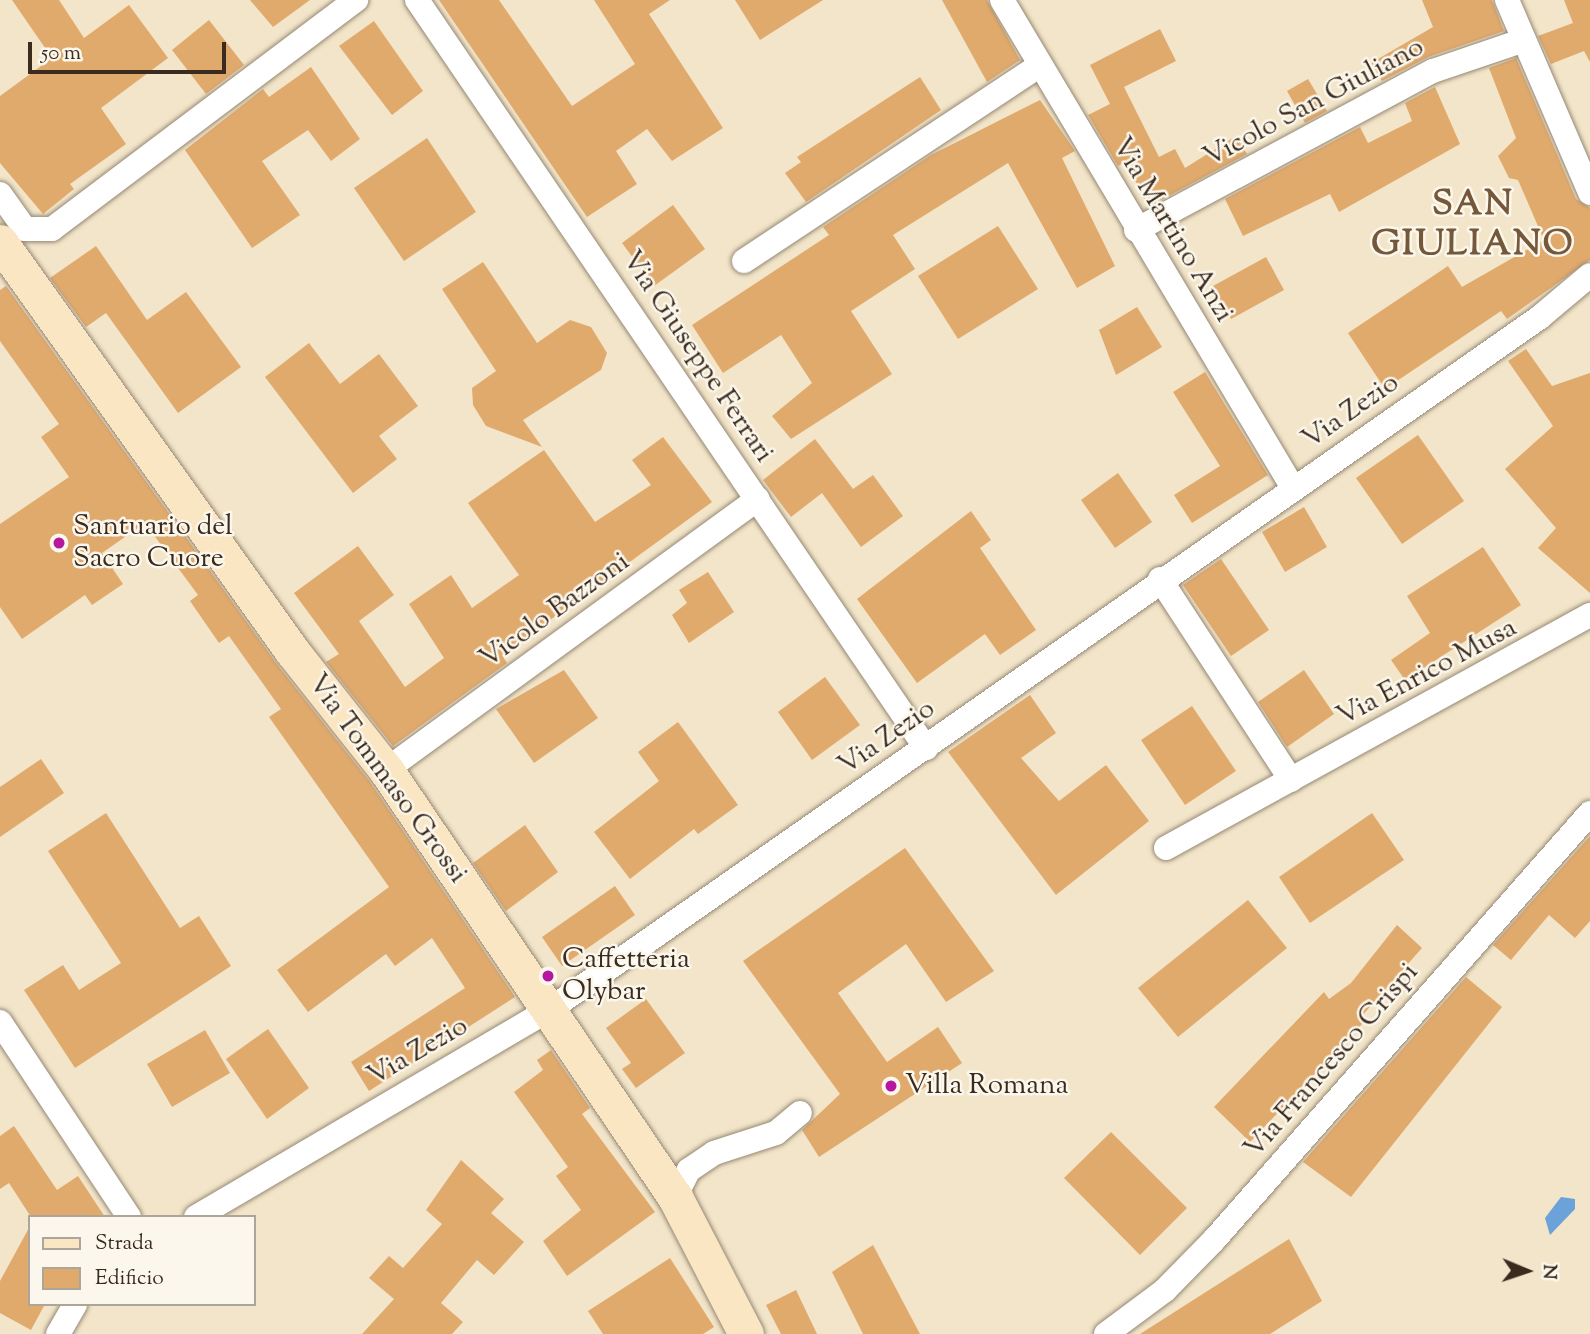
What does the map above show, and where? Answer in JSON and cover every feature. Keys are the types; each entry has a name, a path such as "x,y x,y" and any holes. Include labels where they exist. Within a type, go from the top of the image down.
{"street":[{"path":"0,194 25,229 52,229 356,0"},
{"name":"Via Giuseppe Ferrari","path":"417,0 926,748"},
{"name":"Via Martino Anzi","path":"1002,0 1136,230 1293,488"},
{"path":"1507,0 1524,40 1584,150 1590,193"},
{"name":"Vicolo San Giuliano","path":"1136,230 1433,71 1524,40"},
{"path":"744,261 1040,65"},
{"name":"Via Tommaso Grossi","path":"0,242 292,651 386,770 675,1197 746,1334"},
{"name":"Via Zezio","path":"199,1215 549,1010 926,748 1590,275"},
{"name":"Vicolo Bazzoni","path":"386,770 758,499"},
{"path":"1160,579 1291,780"},
{"name":"Via Enrico Musa","path":"1166,848 1590,615"},
{"name":"Via Francesco Crispi","path":"1106,1334 1165,1290 1214,1240 1590,813"},
{"path":"0,1022 128,1215"},
{"path":"675,1197 689,1170 713,1153 776,1133 800,1113"},
{"path":"58,1334 74,1306"}],"water":[{"path":"1561,1197 1575,1199 1575,1209 1550,1235 1545,1218"}],"building":[{"path":"12,0 59,0 84,38 129,5 168,58 101,108 126,144 70,184 74,189 43,214 0,163 0,96 52,58"},
{"path":"250,0 310,0 273,27"},
{"path":"439,0 499,0 572,106 635,64 594,0 670,0 649,14 723,128 672,161 647,129 616,151 637,184 587,217"},
{"path":"735,0 823,0 760,40"},
{"path":"942,0 987,0 1020,60 987,82"},
{"path":"1422,0 1492,0 1504,31 1428,57 1382,81 1371,63 1433,27"},
{"path":"1564,0 1590,0 1590,62 1584,51 1551,64 1538,36 1573,23"},
{"path":"209,20 244,65 206,94 172,50"},
{"path":"374,21 423,91 392,115 339,46"},
{"path":"1160,29 1176,61 1124,87 1159,157 1175,149 1185,168 1236,136 1247,154 1148,207 1126,162 1118,166 1088,115 1110,104 1090,65"},
{"path":"1516,58 1576,199 1590,208 1590,260 1507,319 1501,311 1385,389 1348,333 1448,266 1462,287 1544,240 1518,180 1509,178 1498,156 1516,138 1489,68"},
{"path":"311,67 360,139 331,161 308,130 262,161 300,215 252,248 185,150 263,89 269,97"},
{"path":"920,77 941,110 806,202 785,173 801,162 797,157"},
{"path":"1308,79 1327,111 1305,123 1287,91"},
{"path":"1435,87 1460,144 1339,212 1330,194 1243,236 1225,199 1360,127 1368,143 1412,121 1405,103"},
{"path":"1040,100 1075,151 1062,158 1115,266 1077,288 1008,163 893,235 915,269 851,311 892,374 791,439 772,416 812,383 781,335 723,373 692,325 829,235 823,227 931,155"},
{"path":"427,138 476,212 404,261 354,188"},
{"path":"673,205 705,249 654,286 622,243"},
{"path":"998,226 1038,289 958,339 918,276"},
{"path":"96,246 147,320 186,292 241,367 178,413 106,313 86,327 50,278"},
{"path":"1266,257 1284,290 1231,319 1213,286"},
{"path":"483,262 537,343 570,320 591,327 607,353 601,370 523,420 542,447 486,426 473,405 472,388 496,371 442,289"},
{"path":"6,286 276,663 370,782 515,997 369,1091 351,1062 465,988 432,938 395,966 386,954 308,1012 277,970 389,887 269,717 281,709 229,636 219,643 190,601 198,595 145,523 102,553 123,584 92,605 85,595 22,639 0,607 0,524 69,477 41,437 59,424 0,341 0,290"},
{"path":"1137,307 1162,347 1116,375 1099,330"},
{"path":"309,343 340,384 379,354 418,406 379,436 397,459 353,493 265,377"},
{"path":"1526,349 1552,386 1590,373 1590,593 1538,548 1556,528 1505,469 1553,426 1508,361"},
{"path":"1205,372 1268,475 1192,523 1174,495 1220,466 1173,392"},
{"path":"1418,435 1464,501 1402,544 1356,478"},
{"path":"663,437 712,502 502,655 507,663 393,746 326,662 339,654 294,593 358,546 394,595 359,621 405,687 444,658 409,604 451,575 472,608 519,575 468,503 544,450 595,522 651,485 632,460"},
{"path":"815,439 853,489 873,475 903,516 861,547 822,493 791,517 763,480"},
{"path":"1118,473 1152,522 1115,548 1081,500"},
{"path":"1304,507 1327,547 1285,572 1262,532"},
{"path":"971,511 991,540 980,548 1036,630 1000,655 985,634 917,683 857,599"},
{"path":"1483,547 1521,605 1405,680 1391,660 1430,633 1407,596"},
{"path":"1221,559 1269,630 1231,656 1183,585"},
{"path":"708,572 734,612 689,643 672,615 687,603 679,590"},
{"path":"564,670 598,718 534,763 496,709"},
{"path":"1304,670 1334,714 1287,747 1258,702"},
{"path":"825,677 860,725 812,760 778,712"},
{"path":"1030,695 1056,733 1021,758 1059,801 1106,765 1149,821 1056,895 948,752"},
{"path":"1192,706 1236,771 1185,805 1141,740"},
{"path":"678,722 738,805 698,834 694,829 630,879 594,832 659,781 638,752"},
{"path":"41,759 64,793 0,837 0,787"},
{"path":"106,813 180,928 199,916 231,966 75,1068 24,990 63,965 79,990 121,963 48,851"},
{"path":"1372,813 1404,860 1310,923 1279,877"},
{"path":"525,825 558,872 506,911 473,863"},
{"path":"1590,836 1590,921 1575,938 1549,915 1511,960 1493,945"},
{"path":"905,848 994,971 946,1002 906,944 838,993 887,1062 938,1027 962,1063 819,1157 802,1130 840,1094 743,961"},
{"path":"615,886 635,915 562,966 542,937"},
{"path":"1248,900 1287,948 1178,1037 1138,988"},
{"path":"1397,925 1422,948 1360,1018 1364,1022 1250,1142 1214,1107 1324,992 1329,999 1351,983"},
{"path":"1466,977 1502,1007 1351,1197 1303,1162"},
{"path":"646,999 685,1053 636,1088 622,1069 631,1063 606,1028"},
{"path":"268,1029 309,1088 267,1119 226,1059"},
{"path":"205,1030 230,1073 172,1107 147,1064"},
{"path":"551,1050 590,1108 582,1114 655,1212 567,1276 543,1241 581,1210 556,1176 568,1167 514,1092 543,1070 537,1060"},
{"path":"14,1126 57,1190 78,1176 104,1215 30,1215 9,1183 0,1189 0,1136"},
{"path":"1111,1132 1187,1208 1140,1255 1064,1178"},
{"path":"461,1160 504,1199 491,1213 524,1242 494,1275 477,1260 441,1303 463,1322 452,1334 362,1334 394,1299 369,1278 389,1256 403,1268 442,1224 426,1210"},
{"path":"28,1230 28,1306 44,1306 31,1330 0,1313 0,1281"},
{"path":"1289,1239 1322,1301 1270,1334 1140,1334"},
{"path":"873,1245 920,1334 863,1334 832,1272"},
{"path":"670,1258 714,1327 703,1334 603,1334 588,1311"},
{"path":"796,1290 817,1334 781,1334 766,1305"}],"place":[{"name":"Santuario del Sacro Cuore","path":"59,543"},
{"name":"Caffetteria Olybar","path":"548,976"},
{"name":"Villa Romana","path":"891,1086"}],"district":[{"name":"SAN GIULIANO","path":"1473,226"}]}
